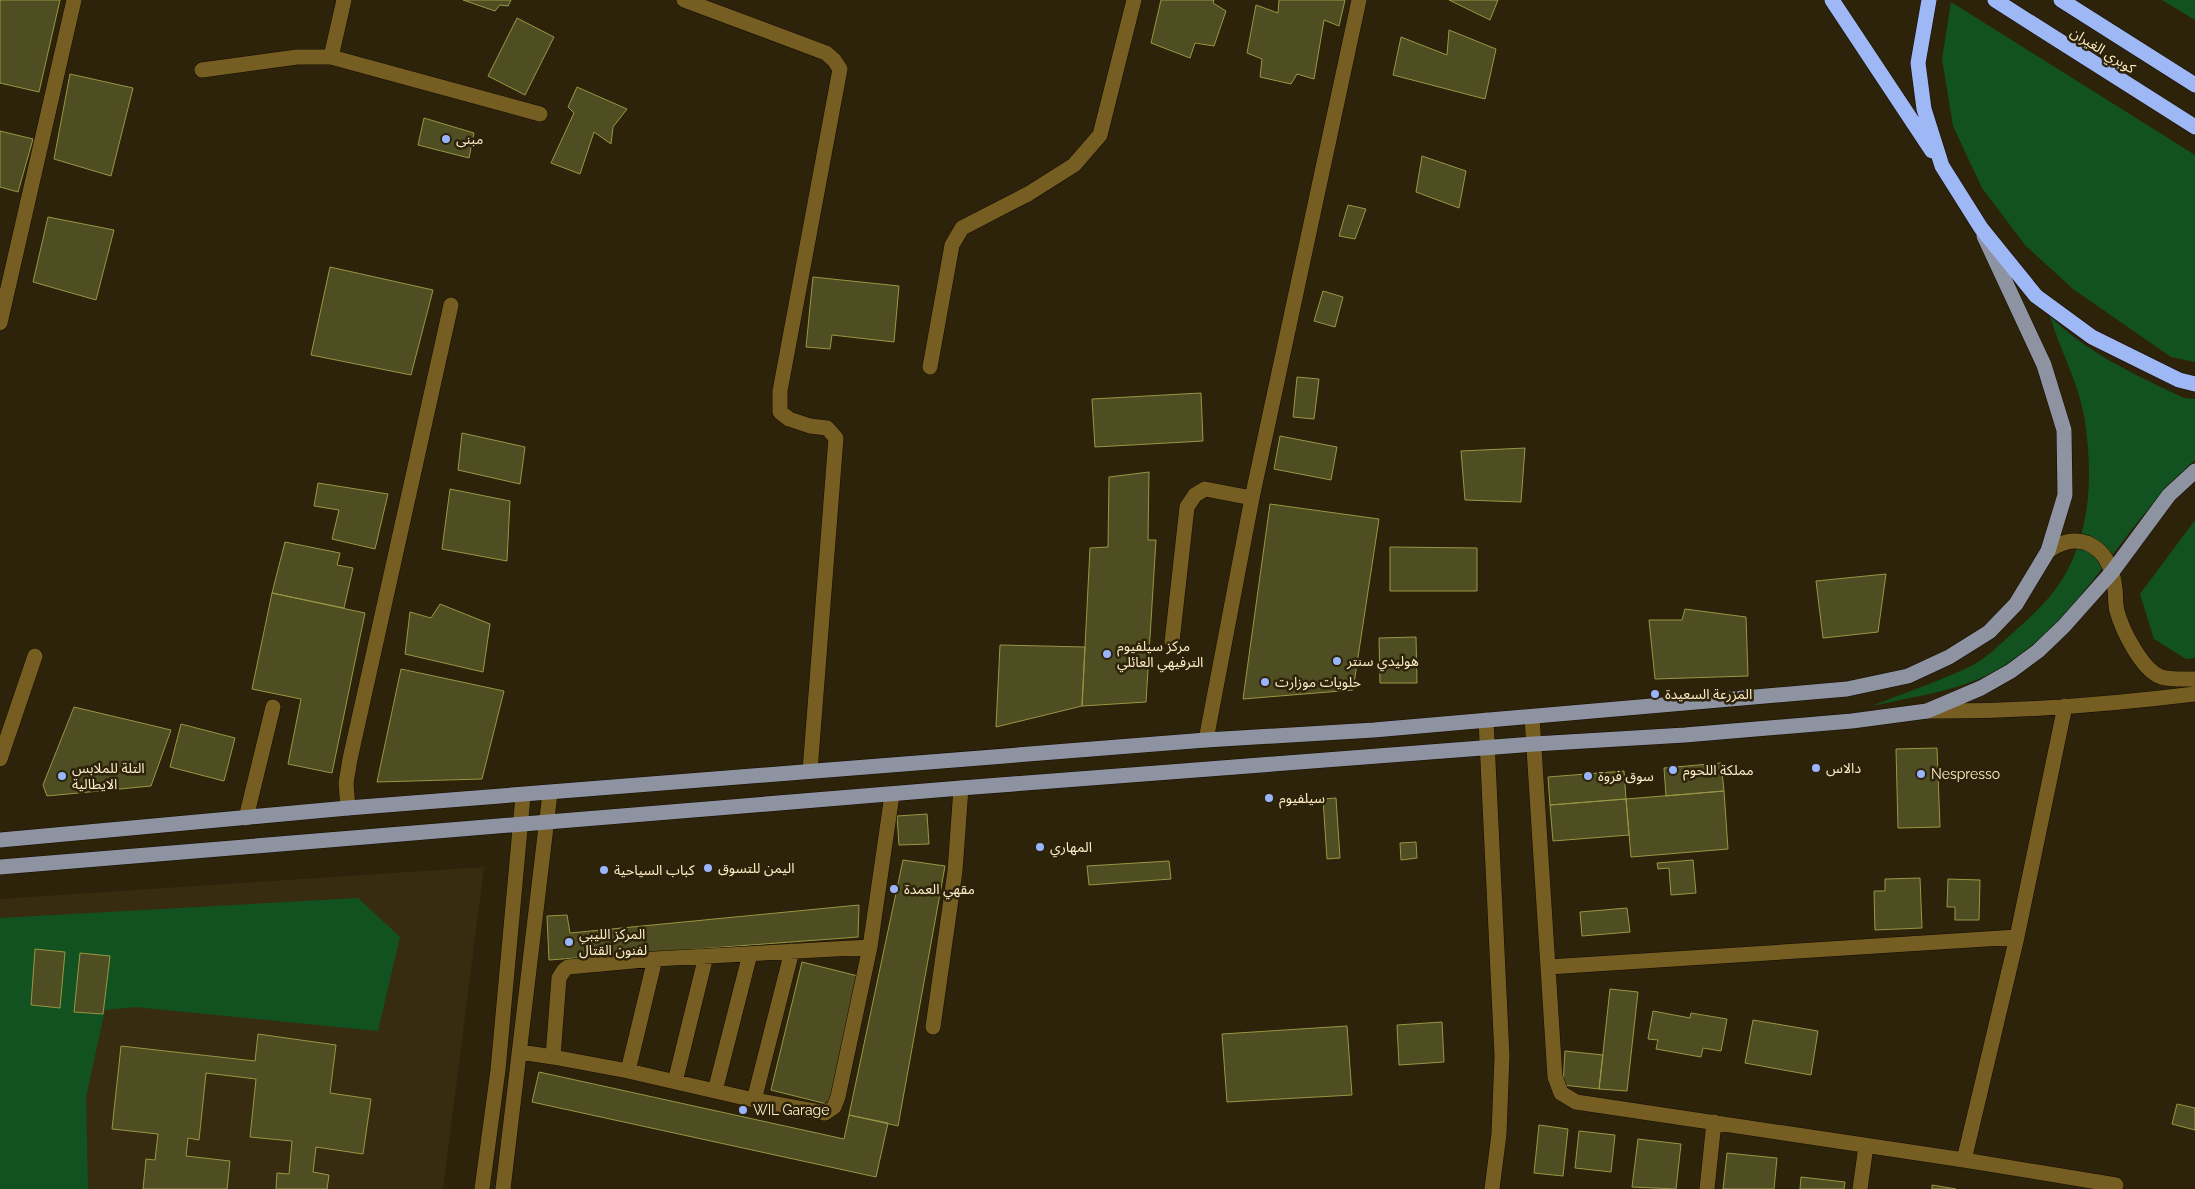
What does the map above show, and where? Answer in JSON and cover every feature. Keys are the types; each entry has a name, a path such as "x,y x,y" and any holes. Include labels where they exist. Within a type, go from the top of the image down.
{"highway":[{"path":"1832,0 1981,228 2036,296 2092,337 2179,380 2195,384"},
{"path":"1929,0 1918,63 1924,109 1942,166"},
{"name":"كوبري الغيران","path":"1995,0 2195,127"},
{"name":"كوبري الغيران","path":"2061,0 2195,85"}],"main road":[{"path":"0,840 348,808 523,796 1206,740 1374,730 1532,717 1847,689 1908,676 1949,657 1989,632 2016,604 2048,551 2065,495 2064,430 2044,365 1981,228"},
{"path":"0,866 961,788 1852,721 1927,711 1981,688 2011,671 2038,651 2064,626 2112,572 2169,495 2195,471"}],"street":[{"path":"0,323 3,295 74,0"},
{"path":"331,57 344,0"},
{"path":"684,0 826,53 840,69 780,391 780,412 789,419 810,426 827,428 836,438 810,772"},
{"path":"930,367 952,245 962,228 1028,194 1074,165 1100,135 1134,0"},
{"path":"1206,740 1252,498 1359,0"},
{"path":"202,70 297,57 331,57 540,114"},
{"path":"348,808 346,783 350,760 451,305"},
{"path":"1172,642 1187,507 1196,495 1205,489 1252,498"},
{"path":"2048,551 2058,544 2070,540 2082,541 2093,546 2105,556 2112,572 2116,609 2122,627 2144,662 2160,676 2195,679"},
{"path":"0,759 35,656"},
{"path":"1927,711 1980,712 2195,694"},
{"path":"1964,1160 2017,937 2065,706"},
{"path":"246,818 273,707"},
{"path":"1532,717 1555,1077 1561,1092 1576,1102 1964,1160 2116,1186"},
{"path":"1486,720 1502,1056 1499,1134 1492,1189"},
{"path":"933,1027 954,880 961,788"},
{"path":"503,1189 550,793"},
{"path":"520,1052 628,1071 819,1113 825,1113 834,1107 838,1097 870,947 892,795"},
{"path":"482,1189 498,1070 523,796"},
{"path":"1548,967 2017,937"},
{"path":"552,1057 559,978 568,967 655,959 870,947"},
{"path":"754,1100 792,951"},
{"path":"715,1091 750,954"},
{"path":"674,1082 706,956"},
{"path":"628,1071 655,959"},
{"path":"498,1070 517,1072"},
{"path":"1707,1189 1714,1122"},
{"path":"1860,1189 1866,1146"}],"shaded area":[{"path":"484,867 443,1189 0,1189 0,899"}],"green space":[{"path":"2162,0 2195,0 2195,20"},
{"path":"1951,2 2195,155 2195,362 2171,357 2073,289 2025,245 1982,188 1953,126 1942,59"},
{"path":"2050,316 2080,342 2113,363 2184,398 2195,399 2195,460 2146,511 2057,622 2031,646 2002,667 1971,682 1939,692 1872,706 1974,665 1998,646 2047,600 2063,578 2073,559 2085,520 2088,499 2089,457 2084,416 2078,391"},
{"path":"2195,520 2195,658 2186,659 2154,639 2140,594"},
{"path":"358,898 400,937 378,1031 135,1007 105,1010 86,1097 88,1189 0,1189 0,918"}],"building":[{"path":"0,0 60,0 39,92 0,83"},
{"path":"463,0 511,0 508,6 500,5 495,11"},
{"path":"1161,0 1214,0 1213,3 1226,11 1214,46 1195,43 1190,58 1151,43"},
{"path":"1279,0 1345,0 1339,26 1324,20 1314,79 1297,74 1291,84 1260,77 1262,59 1247,53 1256,5 1278,13"},
{"path":"1449,0 1498,0 1490,20"},
{"path":"517,18 554,37 525,95 488,76"},
{"path":"1449,30 1496,49 1485,99 1393,75 1401,37 1447,55"},
{"path":"70,74 133,88 111,176 54,159"},
{"path":"577,87 627,109 613,127 611,144 594,132 580,174 551,163 574,113 568,107"},
{"name":"مبنى","path":"424,118 474,133 469,158 418,145"},
{"path":"0,131 33,139 18,192 0,187"},
{"path":"1422,156 1466,171 1459,208 1416,192"},
{"path":"1348,205 1366,209 1355,239 1339,236"},
{"path":"48,217 114,230 96,300 33,282"},
{"path":"330,267 433,290 411,375 311,355"},
{"path":"813,277 899,286 894,342 832,335 830,349 806,347"},
{"path":"1323,291 1343,297 1335,327 1314,321"},
{"path":"1297,377 1319,379 1314,419 1293,417"},
{"path":"1201,393 1203,441 1095,447 1092,399"},
{"path":"462,433 525,447 520,484 458,470"},
{"path":"1280,436 1337,447 1331,480 1274,469"},
{"path":"1525,448 1521,502 1465,500 1461,451"},
{"path":"1149,472 1148,540 1156,540 1146,702 1082,706 1090,548 1108,547 1109,477"},
{"path":"318,483 388,494 375,549 332,539 339,510 314,506"},
{"path":"450,489 510,501 507,561 442,549"},
{"path":"1270,504 1379,519 1353,690 1243,699"},
{"path":"285,542 340,553 337,565 353,568 344,608 272,593"},
{"path":"1390,547 1477,548 1477,591 1390,591"},
{"path":"1886,574 1878,632 1823,638 1816,581"},
{"path":"272,593 365,613 332,773 288,764 301,699 252,689"},
{"path":"440,604 490,624 483,672 405,654 410,612 431,618"},
{"path":"1685,609 1746,617 1748,676 1655,679 1649,620 1682,620"},
{"path":"1416,637 1417,683 1380,683 1379,638"},
{"path":"1000,645 1085,647 1082,706 996,727"},
{"path":"401,669 504,691 482,779 377,782"},
{"path":"74,707 171,730 151,786 47,796 43,785"},
{"path":"181,724 235,738 224,781 170,767"},
{"path":"1937,748 1940,827 1898,828 1896,749"},
{"path":"1721,763 1724,791 1666,796 1664,768"},
{"path":"1624,771 1626,799 1550,805 1548,777"},
{"path":"1724,791 1728,849 1631,857 1626,799"},
{"path":"1336,798 1340,858 1327,859 1323,799"},
{"path":"1626,799 1629,835 1553,841 1550,805"},
{"path":"927,814 929,844 899,845 897,816"},
{"path":"1416,842 1417,858 1401,860 1400,843"},
{"path":"903,860 945,866 898,1126 849,1115"},
{"path":"1693,860 1696,893 1671,895 1669,868 1658,869 1657,863"},
{"path":"1169,861 1171,879 1089,885 1087,866"},
{"path":"1920,878 1922,928 1875,930 1874,891 1885,891 1885,879"},
{"path":"1948,879 1980,880 1979,920 1955,920 1955,907 1947,907"},
{"path":"859,905 858,937 549,960 547,916 567,915 570,933"},
{"path":"1627,908 1630,932 1582,936 1580,912"},
{"path":"35,949 65,952 60,1008 31,1005"},
{"path":"80,953 110,956 103,1014 74,1012"},
{"path":"802,962 862,977 831,1105 771,1090"},
{"path":"1610,989 1638,992 1627,1091 1599,1089"},
{"path":"1653,1011 1690,1018 1691,1013 1727,1019 1721,1051 1703,1048 1701,1057 1656,1049 1658,1040 1648,1039"},
{"path":"1753,1020 1818,1031 1811,1075 1745,1063"},
{"path":"1442,1022 1444,1062 1399,1065 1397,1025"},
{"path":"1347,1026 1352,1095 1227,1102 1222,1034"},
{"path":"258,1034 336,1045 330,1093 371,1099 363,1154 316,1147 313,1172 329,1175 327,1189 276,1189 277,1173 289,1174 292,1141 250,1137 256,1079 206,1073 199,1140 188,1138 186,1156 230,1161 227,1189 143,1189 146,1159 155,1160 158,1134 112,1129 121,1046 255,1061"},
{"path":"1565,1051 1603,1055 1599,1089 1563,1085"},
{"path":"539,1072 844,1139 849,1115 888,1123 876,1177 532,1102"},
{"path":"2177,1104 2195,1108 2195,1130 2172,1124"},
{"path":"1539,1125 1568,1129 1563,1176 1534,1173"},
{"path":"1579,1131 1615,1135 1611,1172 1575,1168"},
{"path":"1638,1139 1681,1144 1676,1189 1632,1187"},
{"path":"1727,1153 1777,1158 1774,1189 1723,1189"},
{"path":"1801,1177 1845,1182 1844,1189 1800,1189"},
{"path":"1932,1185 1956,1189 1932,1189"}],"place":[{"name":"مبنى","path":"446,139"},
{"name":"مركز سيلفيوم الترفيهي العائلي","path":"1107,654"},
{"name":"هوليدي سنتر","path":"1337,661"},
{"name":"حلويات موزارت","path":"1265,682"},
{"name":"المزرعة السعيدة","path":"1655,694"},
{"name":"دالاس","path":"1816,768"},
{"name":"مملكة اللحوم","path":"1673,770"},
{"name":"Nespresso","path":"1921,774"},
{"name":"التلة للملابس الايطالية","path":"62,776"},
{"name":"سوق فروة","path":"1588,776"},
{"name":"سيلفيوم","path":"1269,798"},
{"name":"المهاري","path":"1040,847"},
{"name":"اليمن للتسوق","path":"708,868"},
{"name":"كباب السياحية","path":"604,870"},
{"name":"مقهي العمدة","path":"894,889"},
{"name":"المركز الليبي لفنون القتال","path":"569,942"},
{"name":"WIL Garage","path":"743,1110"}]}
